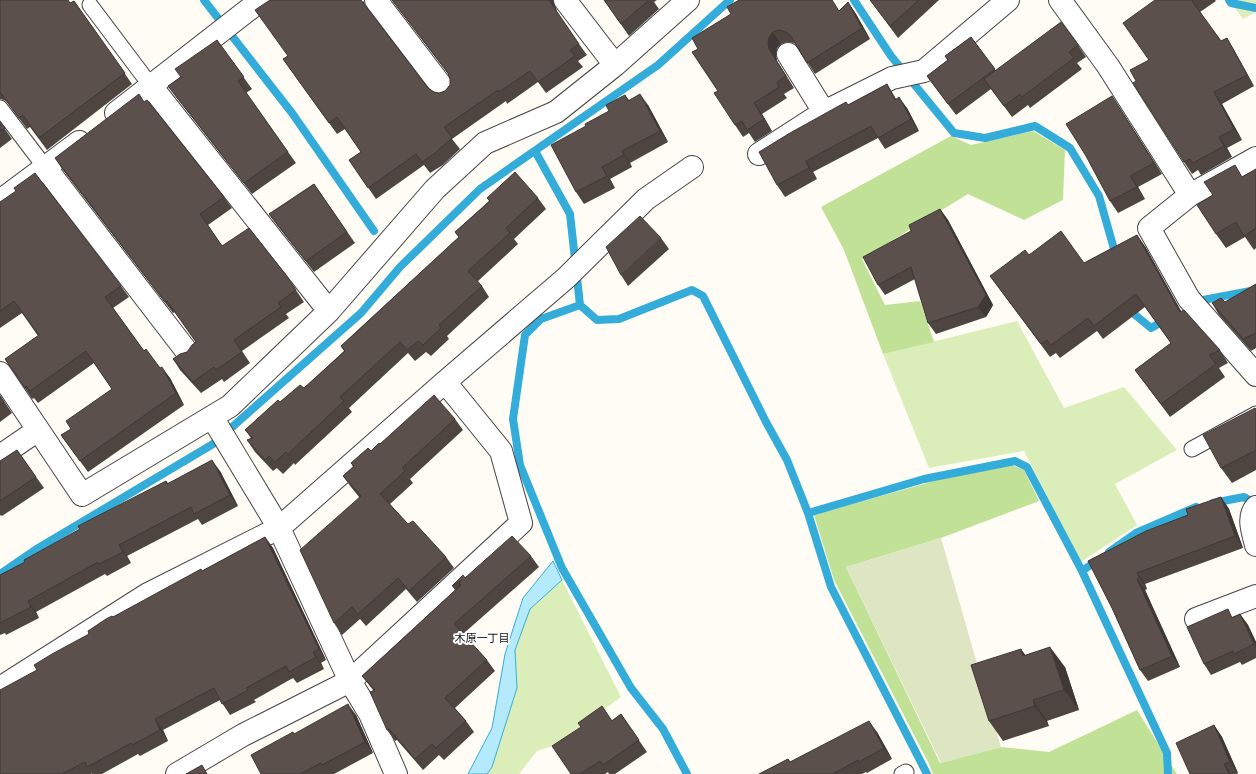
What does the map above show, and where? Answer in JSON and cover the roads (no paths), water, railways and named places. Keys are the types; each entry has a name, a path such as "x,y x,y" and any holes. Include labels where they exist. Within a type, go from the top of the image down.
{"street":[{"path":"0,201 46,168 261,0"},
{"path":"376,0 446,92"},
{"path":"565,0 615,65"},
{"path":"0,373 82,495 230,406 329,311 435,189 485,143 556,112 615,65 688,0"},
{"path":"759,154 824,112 892,78 924,71 1008,0"},
{"path":"1060,0 1108,66 1190,195"},
{"path":"788,54 824,112"},
{"path":"151,86 329,311"},
{"path":"1256,158 1190,195 1149,228 1190,299 1256,375"},
{"path":"0,688 148,594 280,528 445,382 566,278 646,199 692,167"},
{"path":"46,168 188,352"},
{"path":"177,774 243,735 350,681 522,523 501,451 445,382"},
{"path":"212,417 280,528 350,681 370,714 396,774"},
{"path":"0,456 38,430"},
{"path":"1255,508 1251,521 1256,545"},
{"path":"1196,619 1256,596"}],"lane":[{"path":"90,5 151,86"},
{"path":"0,108 46,168"},
{"path":"1192,449 1256,414"}],"water":[{"path":"553,561 562,580 530,609 515,650 517,688 492,767 487,774 468,774 492,728 505,654 523,598"}],"waterway":[{"path":"204,0 292,113 374,231"},
{"path":"0,574 35,550 213,444 361,313 400,267 480,189 658,65 730,0"},
{"path":"854,0 891,56 954,133 985,138 1035,126 1070,148 1099,196 1116,256"},
{"path":"1229,0 1231,3 1256,8"},
{"path":"535,151 570,214 580,305 541,319 525,335 513,419 520,465 562,568 631,688 663,729 687,774"},
{"path":"580,305 597,320 619,319 692,290 703,296 766,422 787,460 808,513 924,479 1015,461 1027,467 1082,571"},
{"path":"1203,300 1256,290"},
{"path":"1128,309 1151,328 1167,319"},
{"path":"1213,503 1244,497 1256,504"},
{"path":"1109,552 1136,533 1196,507"},
{"path":"808,513 831,587 927,774"},
{"path":"1098,560 1082,571 1167,753 1168,774"}],"district":[{"name":"木原一丁目","path":"482,638"}]}
